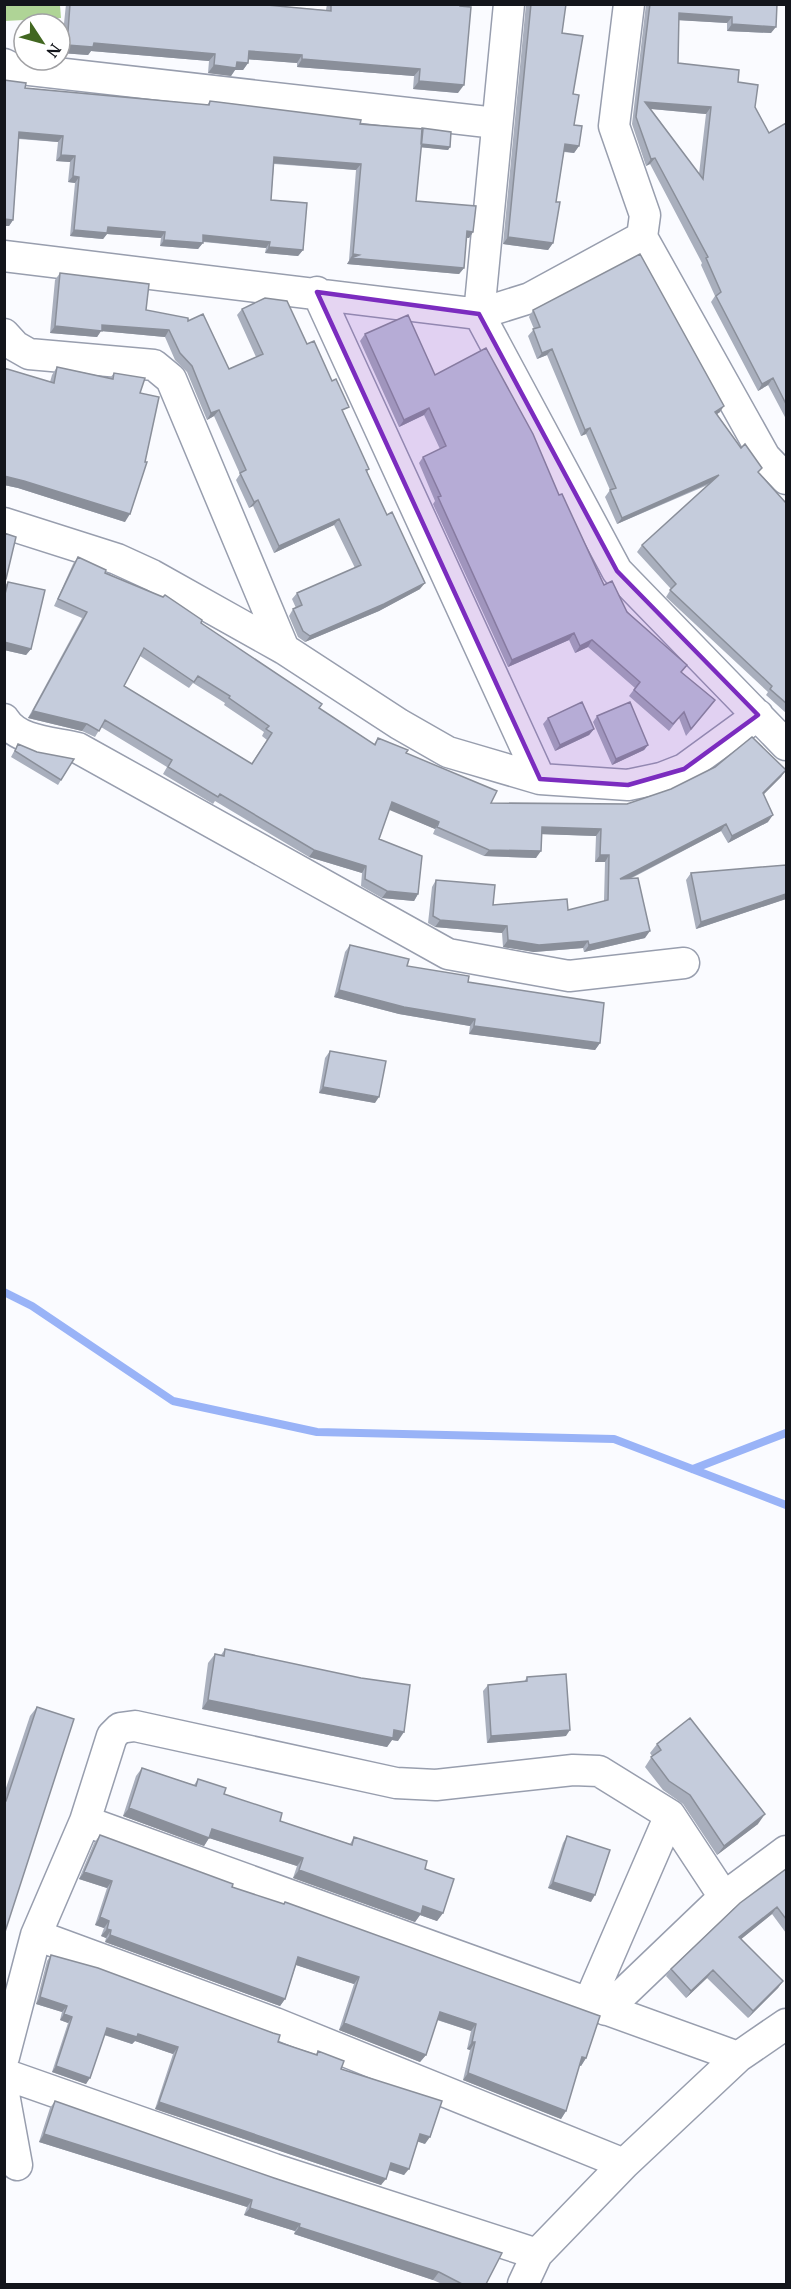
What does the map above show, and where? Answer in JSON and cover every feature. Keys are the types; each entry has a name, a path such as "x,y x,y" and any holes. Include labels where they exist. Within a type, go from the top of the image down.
{"street":[{"path":"508,4 479,314 617,571 786,745"},
{"path":"629,4 614,126 645,215 642,237 765,457 786,480"},
{"path":"4,64 12,68 496,123"},
{"path":"4,256 316,292 479,314 530,298 642,237"},
{"path":"316,292 540,779"},
{"path":"4,334 15,346 29,354 154,365 171,379 284,649"},
{"path":"4,523 117,559 152,574 284,649 399,724 448,752 540,779 628,784 661,778 684,769 758,715"},
{"path":"7,727 21,735 78,748 448,954 569,976 684,963"},
{"path":"4,2057 36,1935 85,1821 112,1736 120,1728 135,1726 396,1783 436,1785 573,1770 599,1771 670,1815 724,1897"},
{"path":"597,2006 670,1815"},
{"path":"85,1821 738,2057"},
{"path":"597,2006 724,1897 786,1851"},
{"path":"36,1935 275,2023 624,2164"},
{"path":"523,2284 537,2254 624,2164 738,2057 786,2024"},
{"path":"4,2074 274,2169 537,2254"},
{"path":"4,2094 17,2165"}],"highlighted area":[{"path":"317,292 479,314 617,571 758,715 684,769 628,785 540,779"}],"green space":[{"path":"4,5 60,5 61,12 12,12 12,21 5,21"}],"building":[{"path":"70,4 256,4 331,11 331,4 460,4 460,6 471,7 464,85 419,81 420,69 302,59 302,55 249,51 248,63 237,62 236,68 214,65 215,54 94,43 93,47 72,45 72,12 69,12"},
{"path":"531,4 566,4 562,33 583,36 573,94 579,95 574,125 582,126 579,146 565,144 556,202 560,202 553,243 508,237"},
{"path":"650,4 777,4 776,27 732,24 732,17 679,13 678,63 739,70 738,82 758,85 755,107 769,133 786,123 786,404 773,378 762,384 716,296 721,292 706,258 708,257 655,158 651,159 636,117","holes":["645,102 711,107 703,179"]},
{"path":"4,80 26,83 25,88 209,105 210,101 361,120 360,124 423,129 416,201 476,206 473,232 467,231 464,268 351,258 359,255 353,254 361,164 274,157 271,200 307,203 303,250 269,247 270,242 203,235 203,243 164,240 165,232 108,227 107,233 74,230 79,177 73,176 75,156 61,155 63,136 19,132 13,220 4,219"},
{"path":"422,128 451,132 450,147 421,144"},
{"path":"640,254 724,406 715,412 741,448 745,444 762,468 758,472 786,503 786,703 770,689 772,686 670,590 676,584 642,545 719,475 622,518 610,490 616,488 590,428 585,430 552,349 542,353 533,329 540,327 533,310"},
{"path":"60,273 149,284 146,310 188,318 188,321 203,314 229,369 263,354 242,309 265,298 287,301 307,344 314,341 332,381 336,379 349,407 342,410 369,469 366,470 387,515 392,512 425,583 384,604 310,636 303,631 293,609 302,605 297,593 361,565 339,519 279,546 258,500 254,502 240,473 246,470 219,410 211,413 192,366 180,353 169,330 102,325 102,331 55,326"},
{"path":"408,315 435,375 486,348 533,434 559,495 562,494 604,585 612,581 627,612 687,665 681,672 715,700 691,729 684,712 673,724 634,690 640,682 592,640 580,646 574,633 512,660 438,497 441,496 423,457 446,446 429,408 404,420 365,334"},
{"path":"57,367 113,379 114,373 145,378 140,393 159,397 145,462 147,462 130,514 4,476 4,368 54,383"},
{"path":"4,533 16,537 6,579 4,579"},
{"path":"78,557 106,570 105,573 163,597 165,595 202,620 201,623 322,704 319,708 375,745 378,738 408,750 406,753 497,791 491,803 627,804 671,789 715,767 752,737 786,770 763,793 773,815 732,836 726,824 620,879 638,878 650,931 589,945 588,941 539,945 508,940 507,926 440,920 433,916 436,880 495,885 493,905 567,899 568,910 608,900 609,855 600,855 601,829 542,827 541,851 489,850 437,827 439,822 392,802 379,839 422,856 418,894 387,891 365,879 366,866 314,850 220,794 218,797 168,767 172,760 105,720 99,731 87,724 33,711 87,612 58,599","holes":["144,648 194,682 198,676 230,696 229,698 269,726 266,729 272,733 252,764 124,686"]},
{"path":"8,582 45,590 31,649 4,642 4,598"},
{"path":"582,702 594,729 560,745 548,718"},
{"path":"630,702 648,745 616,759 597,716"},
{"path":"18,744 37,752 74,759 61,780 15,751"},
{"path":"786,865 786,894 701,922 691,873"},
{"path":"350,945 409,959 407,966 469,976 468,982 604,1003 600,1043 474,1026 475,1019 404,1007 339,990"},
{"path":"330,1051 386,1061 379,1097 323,1087"},
{"path":"225,1649 361,1678 410,1685 404,1732 394,1730 393,1738 208,1700 215,1654 224,1656"},
{"path":"566,1674 570,1730 491,1736 488,1685 527,1681 527,1677"},
{"path":"37,1707 74,1719 4,1935 4,1801 6,1801"},
{"path":"690,1718 765,1814 724,1846 690,1795 669,1781 651,1757 661,1750 657,1744"},
{"path":"142,1768 196,1786 198,1779 226,1788 224,1794 282,1813 280,1821 352,1845 354,1837 427,1861 425,1869 454,1879 443,1913 423,1906 421,1914 299,1870 303,1858 212,1829 209,1838 129,1808"},
{"path":"100,1835 233,1884 232,1887 284,1904 285,1902 600,2016 586,2058 582,2057 566,2111 468,2073 475,2042 472,2042 476,2024 440,2012 426,2055 344,2023 359,1977 298,1957 285,1999 110,1935 111,1930 107,1929 109,1921 100,1917 112,1881 84,1872"},
{"path":"567,1836 610,1850 595,1895 553,1882"},
{"path":"786,1869 786,1919 777,1907 739,1937 783,1981 753,2011 713,1970 691,1991 671,1969 740,1903"},
{"path":"51,1955 98,1968 280,2035 278,2042 317,2055 318,2051 344,2061 341,2069 442,2101 430,2137 420,2134 409,2169 391,2163 386,2179 159,2102 178,2047 138,2034 137,2037 107,2028 90,2078 56,2066 72,2017 64,2014 67,2006 40,1997"},
{"path":"55,2101 274,2178 502,2253 486,2284 462,2284 439,2272 299,2227 300,2224 250,2208 252,2200 44,2134"}],"waterway":[{"path":"4,1292 32,1306 173,1401 317,1432 614,1439 786,1505"},
{"path":"693,1469 786,1433"}]}
